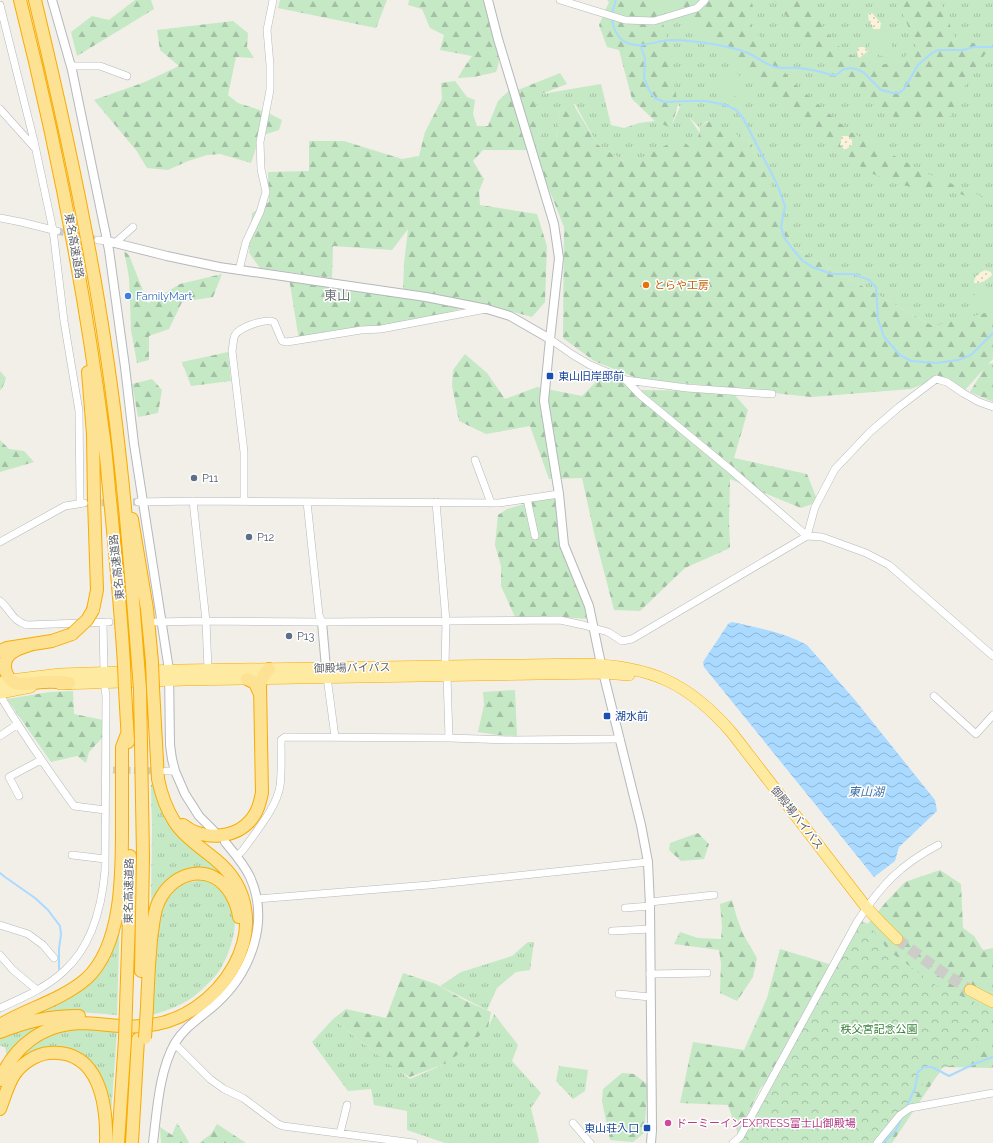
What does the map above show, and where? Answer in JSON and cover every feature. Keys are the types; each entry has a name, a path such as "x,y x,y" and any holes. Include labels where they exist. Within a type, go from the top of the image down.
{"highway":[{"name":"東名高速道路","path":"20,0 49,118 80,277 104,434 120,605 127,734 130,854 125,1039 118,1143"},
{"name":"東名高速道路","path":"35,0 62,113 81,205 106,351 117,432 138,664 140,689 143,856 144,1007 132,1143"},
{"path":"0,651 7,648 59,639 72,634 87,620 93,610 97,590 93,434 80,277"},
{"path":"0,1080 8,1063 21,1047 37,1035 59,1026 76,1024 131,1027 150,1026 184,1015 202,1004 217,990 229,974 238,957 244,938 246,918 243,899 235,882 226,870 174,821 163,799 158,779 148,609 117,432"},
{"path":"33,644 14,650 7,656 4,663 7,674 6,681 20,684 44,682 69,683"},
{"name":"御殿場バイパス","path":"169,676 208,669 269,669 326,672 602,669 618,674 646,677 672,686 697,698 709,708 732,733 866,907 897,939"},
{"path":"171,815 191,830 212,836 231,834 246,824 254,815 260,804 262,793 259,692 261,679 269,669"},
{"name":"御殿場バイパス","path":"6,681 60,674 104,677 169,676 261,679 326,672"},
{"name":"御殿場バイパス","path":"0,694 29,687 69,683 104,677"},
{"path":"246,679 255,684 259,692"},
{"path":"0,1025 16,1016 68,993 87,978 106,952 114,928 118,908 122,856 122,747 127,734"},
{"path":"0,1032 33,1021 53,1018 78,1016 133,1019 157,1017 180,1009 198,997 212,985 224,969 234,950 238,931 238,914 234,899 224,884 214,877 195,873 180,877 169,885 161,896 156,909 152,932 148,982 144,1007"},
{"path":"970,990 993,1002"},
{"path":"0,1109 13,1075 26,1062 39,1055 57,1053 69,1055 76,1058 87,1067 96,1079 102,1095 106,1117 106,1143"}],"street":[{"path":"52,0 71,66 111,242 111,266 125,367 140,502 169,676 170,745 172,758 175,771 185,794 199,816 214,831"},
{"path":"239,270 246,242 260,212 266,192 261,170 260,142 270,90 267,30 273,0"},
{"path":"488,0 498,39 554,224 559,258 544,401 559,494 564,545 589,606 602,669 641,825 648,862 650,904 652,1130 650,1143"},
{"path":"560,0 625,20 654,21 697,8 705,0"},
{"path":"0,5 55,230 64,321 79,410 82,503 65,506 0,542"},
{"path":"71,66 100,66 127,76"},
{"path":"0,108 35,148"},
{"path":"0,218 55,230"},
{"path":"111,242 133,227"},
{"path":"98,240 219,267 426,297 486,309 510,316 550,339 590,365 626,380 687,388 772,394"},
{"path":"244,501 244,452 232,352 235,335 254,323 271,321 274,322 282,341 287,342 381,328 486,309"},
{"path":"807,536 816,507 835,469 870,432 925,386 936,379 948,382 979,402 993,407"},
{"path":"626,380 640,395 731,470 807,536"},
{"path":"475,460 491,503"},
{"path":"140,502 244,501 499,503 559,494"},
{"path":"527,499 535,536"},
{"path":"193,501 206,621 208,669"},
{"path":"307,502 319,615 322,622 326,672 335,737"},
{"path":"436,502 446,621 446,671 449,738"},
{"path":"159,622 560,620 594,627 608,632 622,641 632,639 807,536 822,537 866,552 889,565 993,656"},
{"path":"0,601 6,605 16,620 27,625 106,623 104,677 106,696 105,859 103,888 99,907 88,938 81,952 64,972 37,990 0,1008"},
{"path":"0,694 41,760 74,806 105,810"},
{"path":"934,696 976,734 993,715"},
{"path":"0,736 18,724"},
{"path":"237,856 243,850 273,806 280,786 281,740 285,737 514,740 620,739"},
{"path":"19,796 9,777 41,760"},
{"path":"105,770 113,770"},
{"path":"166,771 175,771"},
{"path":"153,1143 162,1080 170,1053 184,1031 227,993 244,970 254,945 258,921 257,899 250,877 244,866 225,842"},
{"path":"733,1143 740,1137 866,907 877,892 906,864 938,845"},
{"path":"72,855 105,859"},
{"path":"257,899 428,885 648,862"},
{"path":"625,908 714,895"},
{"path":"0,925 28,934 43,945 54,958"},
{"path":"612,931 650,928"},
{"path":"0,955 12,970 37,990"},
{"path":"650,974 707,973"},
{"path":"620,994 650,997"},
{"path":"175,1044 210,1079 224,1089 243,1098 278,1124 283,1126 414,1143"},
{"path":"877,1143 900,1115 910,1108 993,1092"},
{"path":"340,1133 347,1105"},
{"path":"573,1123 590,1143"}],"green space":[{"path":"135,0 151,0 154,9 77,56 71,32 92,16 109,20"},
{"path":"280,0 387,0 376,28 278,8"},
{"path":"409,0 488,0 497,36 499,55 496,72 474,77 458,78 472,56 440,50 444,35 430,28 422,9 408,5"},
{"path":"607,0 657,0 671,55 673,78 678,105 671,128 655,121 632,99 619,50 607,47 599,25 609,2"},
{"path":"608,0 993,0 993,312 939,328 793,247 773,191 749,141 707,121 699,127 689,117 699,132 695,152 669,166 624,161 598,145 575,104 559,112 556,140 543,140 536,124 536,95 601,84 611,125 624,128 639,123 655,121 671,127 680,107"},
{"path":"672,0 751,0 753,7 751,27 769,46 789,79 849,131 926,173 993,201 993,205 939,187 936,192 897,184 866,171 671,5"},
{"path":"774,0 807,0 834,43 862,62 881,65 901,60 916,47 898,0 940,0 957,43 993,42 993,54 985,54 959,95 951,116 899,121 836,72"},
{"path":"233,21 248,33 247,47 254,58 236,57 228,95 238,103 266,112 282,120 279,130 260,136 251,163 220,154 207,155 188,161 168,170 147,168 136,150 94,100 145,82 179,66 160,50 157,30"},
{"path":"877,31 888,36 893,49 887,58 868,51 871,37"},
{"path":"729,71 740,76 745,89 739,98 727,93 717,85 718,76"},
{"path":"560,73 567,84 536,96 536,124 543,140 556,140 559,112 573,104 598,145 624,161 639,159 680,138 694,151 700,130 699,127 709,121 749,141 773,190 793,247 933,326 993,311 993,359 988,364 993,363 993,402 970,392 984,369 965,390 936,379 911,389 811,397 642,380 594,361 563,338 564,227 527,134 532,150 483,150 473,161 484,179 479,191 480,205 537,214 547,246 545,302 532,317 480,303 419,321 299,340 289,278 403,290 408,229 392,250 333,246 332,278 260,268 249,253 252,213 269,202 268,172 309,171 309,141 344,141 402,159 419,156 425,132 442,99 441,83 455,81 467,97 475,100 473,114 477,126 488,126 498,101 513,87 518,90"},
{"path":"124,251 129,255 148,303 180,284 222,274 213,297 182,302 169,329 149,336 149,360 137,363 131,330 129,277"},
{"path":"986,286 993,289 993,310 980,314 971,306 972,297"},
{"path":"228,352 231,381 191,386 182,362"},
{"path":"465,354 487,373 505,399 537,387 582,396 606,372 636,390 731,391 748,410 734,458 807,474 818,502 801,508 730,479 730,548 685,568 640,611 614,610 595,537 582,478 549,479 530,426 486,434 459,421 452,386 453,370"},
{"path":"0,371 6,378 2,389 0,390"},
{"path":"152,379 162,390 158,413 138,417 132,384"},
{"path":"0,440 9,449 24,451 34,462 0,472"},
{"path":"555,495 588,619 560,617 515,617 501,586 501,566 495,545 498,515 507,509"},
{"path":"515,690 517,736 478,732 484,705 483,692"},
{"path":"73,691 74,714 103,720 103,737 89,752 86,763 77,756 51,762 7,699 50,692"},
{"path":"155,783 160,800 220,866 231,888 188,871 151,916 151,785"},
{"path":"698,833 709,844 704,859 681,861 669,850 670,843"},
{"path":"940,870 961,884 963,928 974,936 983,950 993,948 993,1068 943,1067 892,1143 829,1143 800,1054 761,1087 738,1134 728,1105 680,1103 693,1042 744,1050 767,998 780,949 839,967 860,933 905,882"},
{"path":"197,878 211,882 218,886 230,900 234,908 234,934 229,952 220,970 198,993 176,1006 152,1015 156,933 164,900 182,882 197,881"},
{"path":"732,900 743,934 757,958 753,977 737,1001 720,993 721,963 719,950 674,944 680,932 698,938 721,939 722,926 720,904"},
{"path":"120,912 117,1015 79,1012 20,1018 82,986"},
{"name":"秩父宮記念公園","path":"862,921 868,924 889,951 940,988 966,998 993,1013 993,1037 983,1041 956,1064 934,1071 923,1083 915,1100 900,1110 873,1143 740,1143 851,935"},
{"path":"528,942 534,942 530,970 516,972 497,988 487,1010 440,986 461,972 512,956"},
{"path":"403,973 436,984 464,1000 491,1012 488,1028 466,1048 447,1063 410,1077 395,1069 333,1019 346,1009 386,1018"},
{"path":"494,1014 518,1045 512,1061 541,1093 531,1108 539,1141 538,1143 445,1143 407,1130 407,1111 374,1105 371,1089 348,1091 312,1042 333,1019 410,1079 447,1063 488,1028"},
{"path":"63,1020 7,1056 5,1047 0,1046 0,1036 14,1030"},
{"path":"70,1028 117,1030 110,1128 96,1072 54,1049 5,1076 21,1055 42,1038"},
{"path":"559,1066 588,1070 585,1091 573,1099 556,1081"},
{"path":"622,1073 634,1074 648,1085 644,1133 633,1142 610,1140 602,1101 603,1089"},
{"path":"177,1123 189,1143 161,1143 160,1127 172,1135"},
{"path":"217,1124 246,1143 199,1143 211,1134"}],"sand":[{"path":"872,13 881,23 880,29 873,29 869,22 868,14"},
{"path":"859,47 864,47 868,51 858,59 857,52"},
{"path":"842,136 848,136 852,140 852,145 845,150 840,145"},
{"path":"985,270 991,272 992,275 984,281 974,283 977,275"}],"water":[{"name":"東山湖","path":"732,622 761,628 789,637 807,645 855,700 935,800 937,811 899,847 895,861 874,877 704,667 703,662 728,624"}],"waterway":[{"path":"612,13 616,0"},
{"path":"612,18 613,25 618,36 632,45 643,45 667,40 701,42 720,45 748,53 771,66 778,68 803,68 832,75 836,75 844,69 851,68 863,72 881,90 893,93 899,93 904,89 918,65 938,50 963,50 974,47 993,47"},
{"path":"640,45 645,58 644,78 649,90 655,98 664,102 706,101 726,105 736,110 743,118 777,184 785,206 781,227 785,239 802,260 812,267 832,274 854,274 869,280 876,287 878,319 884,337 900,355 911,361 936,363 958,360 971,355 993,333"},
{"path":"0,873 35,898 48,910 60,926 59,969"},
{"path":"906,1108 915,1088 918,1072 924,1067 932,1067 949,1076 993,1057"},
{"path":"883,1143 896,1130 902,1117"}],"tunnel":[{"path":"57,231 98,240"},
{"path":"91,503 138,502"},
{"path":"113,770 161,771"},
{"path":"897,939 933,966 970,990"}],"place":[{"name":"とらや工房","path":"646,285"},
{"name":"FamilyMart","path":"128,296"},
{"name":"東山旧岸邸前","path":"550,376"},
{"name":"P11","path":"194,478"},
{"name":"P12","path":"249,537"},
{"name":"P13","path":"289,636"},
{"name":"湖水前","path":"607,716"},
{"name":"ドーミーインEXPRESS富士山御殿場","path":"668,1123"},
{"name":"東山荘入口","path":"647,1128"}],"district":[{"name":"東山","path":"337,295"}]}
